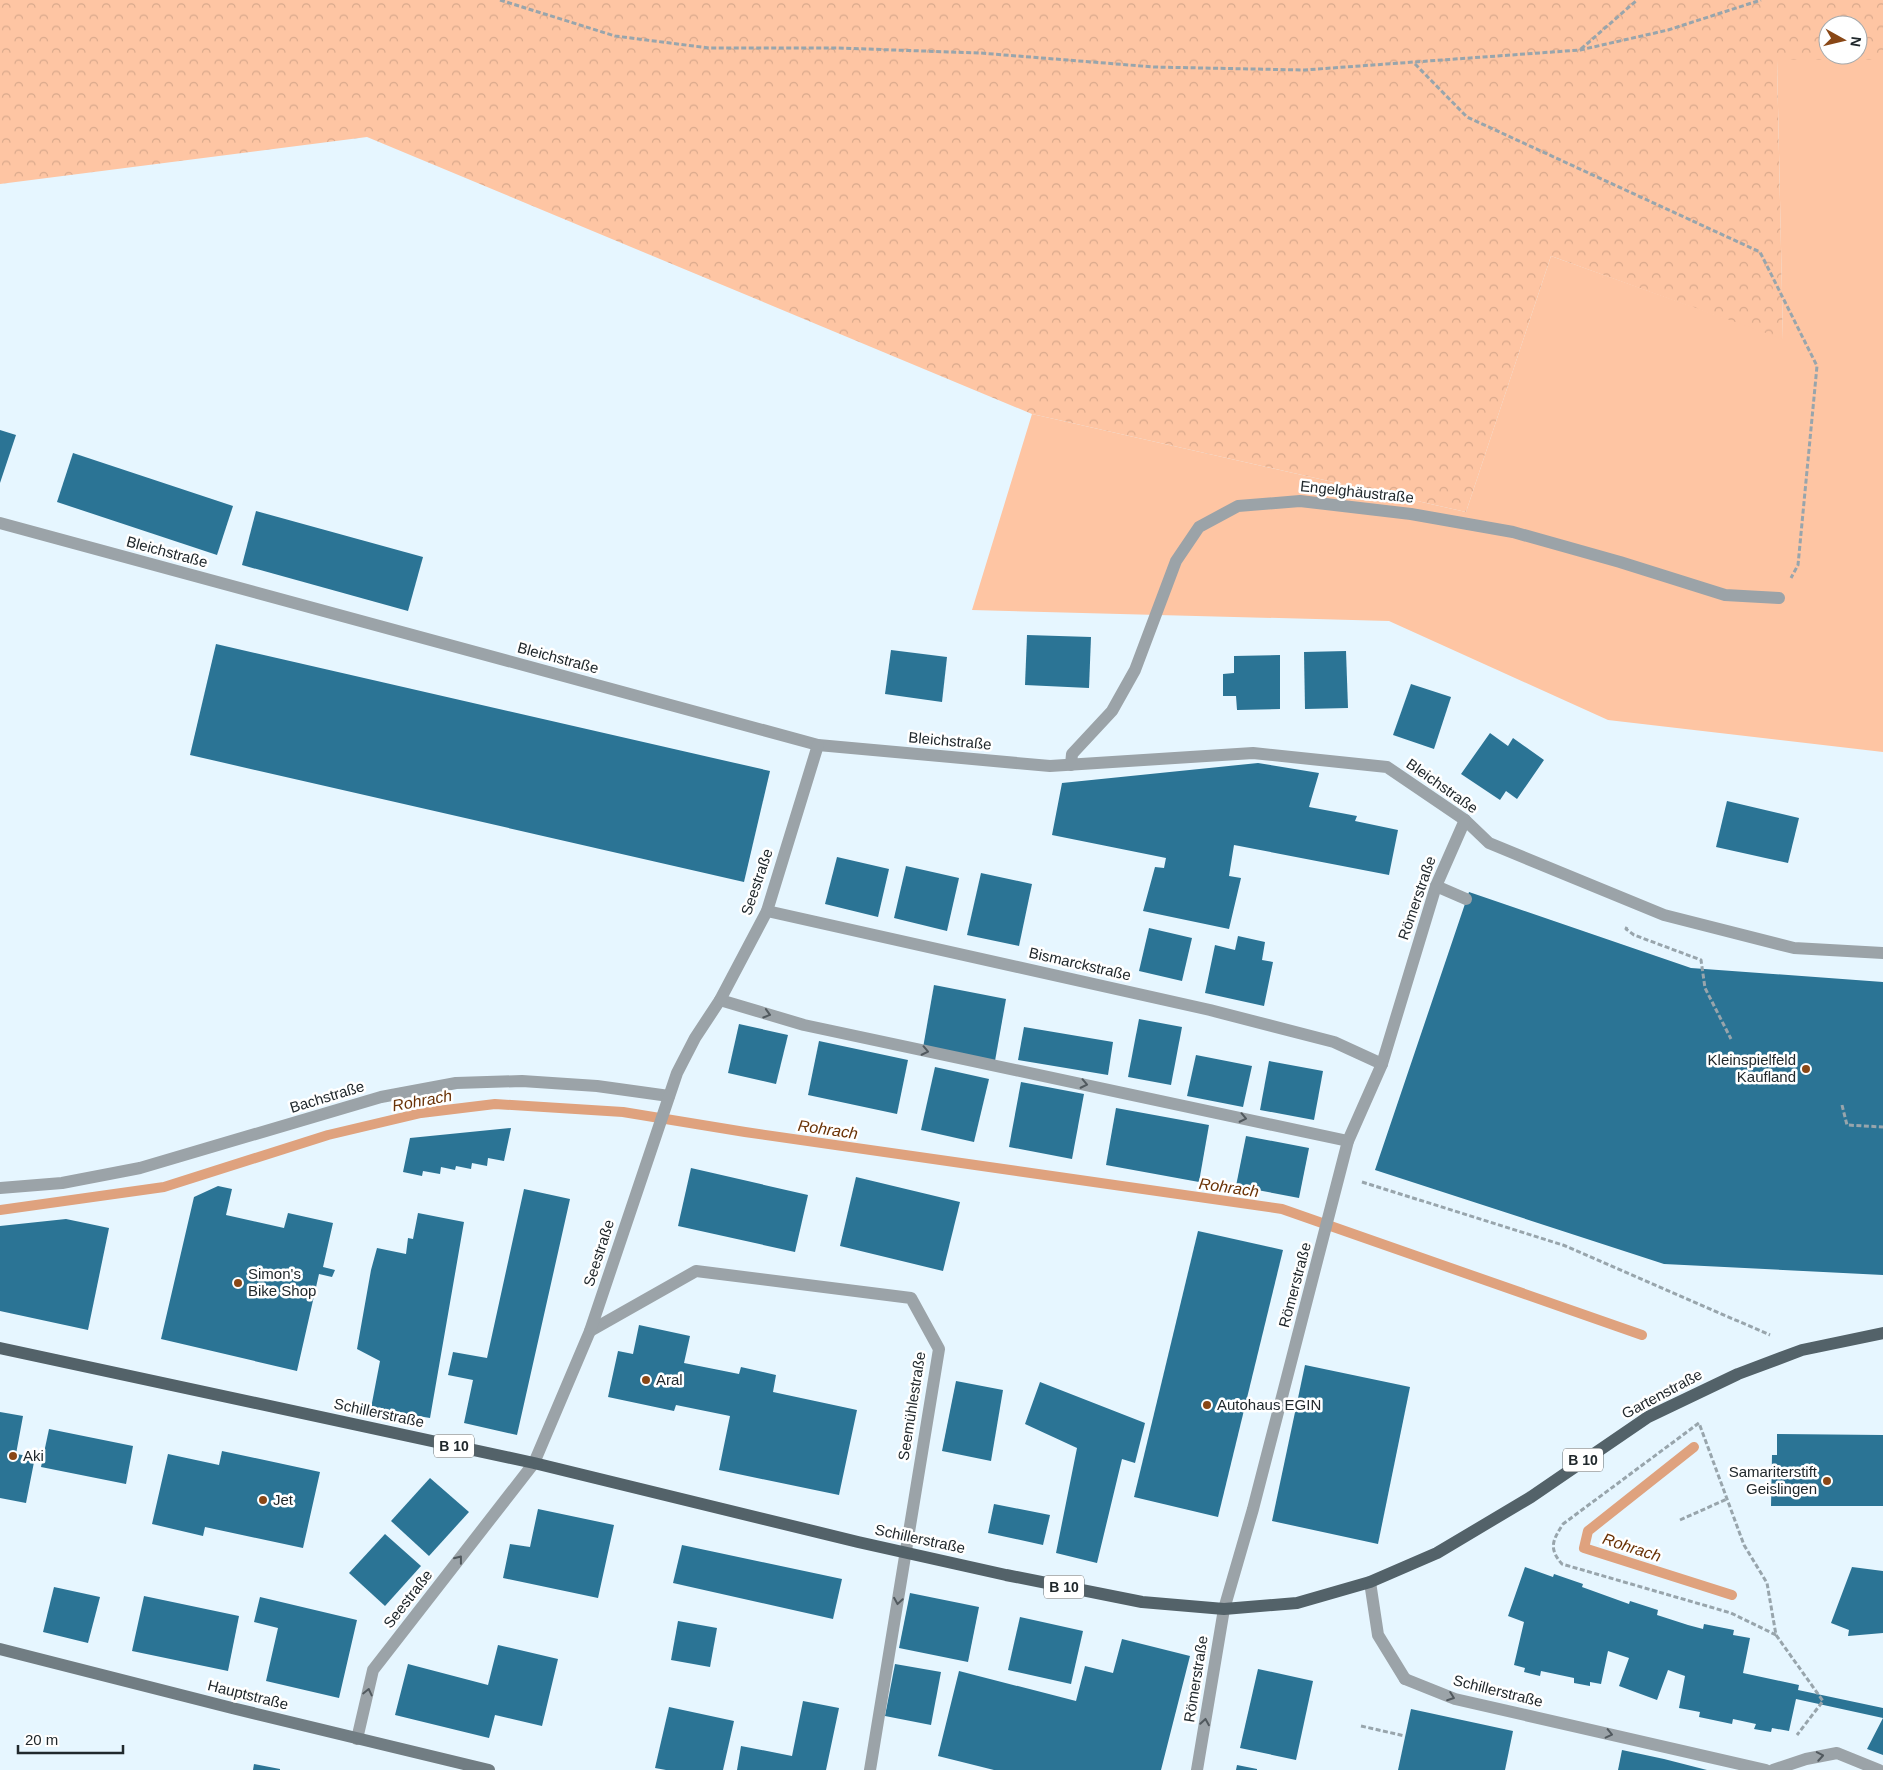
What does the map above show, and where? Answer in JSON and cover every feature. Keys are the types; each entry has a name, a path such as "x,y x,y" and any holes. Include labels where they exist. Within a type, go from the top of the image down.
{"main road":[{"name":"Gartenstraße","path":"1370,1582 1437,1553 1531,1496 1648,1417 1738,1374 1802,1350 1883,1333"},
{"name":"Schillerstraße","path":"0,1348 534,1463 906,1553 1142,1602 1224,1609 1297,1603 1370,1582"}],"street":[{"name":"Engelghäustraße","path":"1071,764 1072,754 1112,711 1135,670 1176,561 1199,527 1238,506 1300,501 1412,514 1513,532 1620,562 1725,595 1779,598"},
{"name":"Bleichstraße","path":"0,523 818,745 1050,766 1253,753 1386,767 1465,820 1488,842 1664,915 1794,948 1883,952"},
{"name":"Seestraße","path":"358,1739 373,1670 534,1463 590,1330 677,1073 695,1038 720,1000 767,911 818,745"},
{"name":"Römerstraße","path":"1198,1770 1224,1609 1253,1509 1348,1140 1382,1064 1436,886 1465,820"},
{"path":"1436,886 1466,899"},
{"name":"Bismarckstraße","path":"767,911 1210,1010 1334,1042 1382,1064"},
{"path":"720,1000 804,1025 1348,1140"},
{"name":"Bachstraße","path":"0,1188 62,1183 140,1168 381,1097 456,1084 522,1081 578,1084 637,1090 667,1101"},
{"name":"Seemühlestraße","path":"590,1330 696,1271 911,1298 939,1349 870,1770"},
{"name":"Schillerstraße","path":"1370,1582 1378,1635 1405,1679 1455,1699 1766,1770"},
{"name":"Hauptstraße","path":"0,1649 489,1770"},
{"path":"1773,1770 1806,1759 1837,1753 1879,1770"}],"path":[{"path":"500,0 615,36 709,48 837,48 961,52 1154,67 1304,70 1414,64 1580,50 1668,30 1761,0"},
{"path":"1580,50 1637,0"},
{"path":"1414,64 1467,116 1760,252 1817,366 1798,565 1779,598"},
{"path":"1634,935 1701,960 1705,988 1731,1039"},
{"path":"1842,1105 1847,1125 1883,1127"},
{"path":"1340,1175 1563,1245 1721,1312 1802,1350"},
{"path":"1776,1635 1731,1613 1562,1564 1554,1555 1554,1539 1563,1524 1699,1423 1744,1545 1767,1583 1776,1635 1823,1701 1794,1739"},
{"path":"1680,1520 1727,1499"},
{"path":"1361,1726 1405,1736"}],"green space":[{"path":"0,0 1883,0 1883,60 1868,60 1868,15 1818,15 1818,60 1777,60 1783,340 1551,256 1466,512 1032,414 367,137 0,184"},
{"path":"1777,60 1818,60 1818,65 1868,65 1868,60 1883,60 1883,752 1608,720 1389,621 972,610 1032,414 1466,512 1551,256 1783,339"}],"building":[{"path":"0,430 16,435 0,483"},
{"path":"73,453 233,506 217,555 57,502"},
{"path":"256,511 423,557 408,611 242,565"},
{"path":"1027,635 1091,637 1089,688 1025,685"},
{"path":"216,644 770,771 744,882 190,755"},
{"path":"891,650 947,657 942,702 885,694"},
{"path":"1346,651 1348,708 1305,709 1304,652"},
{"path":"1280,655 1280,709 1237,710 1236,696 1223,696 1223,674 1234,673 1234,656"},
{"path":"1411,684 1451,697 1434,749 1393,735"},
{"path":"1490,733 1508,746 1513,738 1544,760 1517,799 1506,791 1500,800 1461,774"},
{"path":"1258,763 1319,773 1309,807 1357,816 1355,821 1398,830 1389,875 1234,845 1229,876 1241,878 1229,929 1143,911 1155,867 1164,868 1166,858 1052,835 1062,783"},
{"path":"1727,801 1799,818 1788,863 1716,847"},
{"path":"837,857 889,869 878,917 825,904"},
{"path":"906,866 959,878 947,931 894,918"},
{"path":"981,873 1032,884 1019,946 967,935"},
{"path":"1469,892 1691,968 1883,982 1883,1275 1664,1264 1375,1170"},
{"path":"1149,928 1192,938 1182,981 1139,971"},
{"path":"1238,936 1265,942 1262,960 1273,962 1264,1006 1205,993 1215,945 1235,950"},
{"path":"934,985 1006,999 995,1061 923,1048"},
{"path":"1139,1019 1182,1027 1171,1085 1128,1077"},
{"path":"739,1024 788,1035 776,1084 728,1073"},
{"path":"1024,1027 1113,1042 1108,1075 1018,1060"},
{"path":"819,1041 908,1060 897,1114 808,1095"},
{"path":"1196,1055 1252,1066 1243,1107 1187,1096"},
{"path":"1269,1061 1323,1071 1314,1120 1260,1110"},
{"path":"935,1067 989,1079 974,1142 921,1130"},
{"path":"1021,1082 1084,1094 1072,1159 1009,1147"},
{"path":"1116,1108 1209,1125 1199,1182 1106,1165"},
{"path":"511,1128 504,1161 488,1158 487,1166 472,1163 471,1169 456,1166 455,1170 441,1167 440,1174 423,1171 422,1176 403,1172 410,1138"},
{"path":"1246,1136 1309,1148 1299,1198 1236,1186"},
{"path":"691,1168 808,1195 795,1252 678,1226"},
{"path":"856,1177 960,1202 943,1271 840,1246"},
{"path":"218,1186 232,1189 226,1215 284,1228 288,1213 333,1223 323,1267 335,1270 332,1277 319,1274 297,1371 161,1339 194,1197"},
{"path":"524,1189 570,1199 517,1435 464,1423 473,1380 448,1375 453,1352 487,1358"},
{"path":"418,1213 464,1222 430,1418 371,1408 380,1361 357,1349 371,1270 377,1248 406,1254 408,1238 413,1239"},
{"path":"66,1219 109,1228 88,1330 0,1311 0,1226"},
{"path":"1198,1231 1283,1250 1218,1517 1134,1497"},
{"path":"639,1325 690,1336 684,1363 739,1374 741,1367 776,1375 773,1392 857,1410 839,1495 719,1470 730,1416 676,1405 674,1411 608,1397 618,1351 633,1354"},
{"path":"1305,1365 1410,1387 1378,1544 1272,1521"},
{"path":"956,1381 1003,1390 991,1461 942,1451"},
{"path":"1040,1382 1145,1423 1135,1463 1122,1459 1097,1563 1056,1553 1077,1448 1025,1424"},
{"name":"Aki","path":"0,1412 23,1416 16,1454 35,1457 26,1503 0,1498"},
{"path":"49,1429 133,1446 126,1484 41,1467"},
{"name":"Samariterstift Geislingen","path":"1777,1434 1883,1435 1883,1506 1771,1506 1772,1455 1777,1455"},
{"name":"Jet","path":"222,1451 320,1472 303,1548 205,1527 203,1536 152,1524 168,1454 219,1465"},
{"path":"430,1478 469,1512 429,1556 391,1521"},
{"path":"994,1504 1050,1515 1043,1545 988,1533"},
{"path":"538,1509 614,1525 598,1598 503,1578 510,1544 530,1547"},
{"path":"385,1534 421,1566 385,1606 349,1573"},
{"path":"682,1545 842,1579 833,1619 673,1583"},
{"path":"1525,1567 1553,1577 1554,1574 1583,1584 1582,1587 1629,1604 1630,1601 1658,1610 1657,1615 1688,1625 1703,1629 1704,1624 1734,1630 1733,1635 1750,1638 1743,1673 1799,1685 1798,1690 1883,1708 1883,1718 1796,1699 1789,1731 1772,1728 1771,1732 1754,1729 1756,1724 1733,1719 1732,1724 1699,1717 1700,1712 1679,1708 1685,1676 1668,1670 1657,1700 1619,1686 1629,1658 1608,1651 1601,1684 1590,1682 1590,1686 1574,1683 1574,1678 1541,1671 1540,1676 1524,1672 1525,1668 1514,1665 1524,1622 1508,1616"},
{"path":"1852,1567 1883,1571 1883,1633 1848,1636 1849,1630 1831,1623"},
{"path":"54,1587 100,1597 88,1643 43,1632"},
{"path":"910,1593 979,1607 968,1662 899,1648"},
{"path":"144,1596 239,1616 228,1671 132,1651"},
{"path":"260,1597 357,1620 339,1698 266,1681 278,1628 254,1622"},
{"path":"1020,1617 1083,1631 1071,1684 1008,1670"},
{"path":"678,1621 717,1628 710,1667 671,1660"},
{"path":"1122,1639 1190,1656 1161,1770 994,1770 938,1756 959,1671 1076,1701 1085,1666 1113,1673"},
{"path":"498,1645 558,1659 542,1726 495,1715 489,1738 395,1715 408,1664 488,1685"},
{"path":"895,1664 941,1672 931,1725 885,1716"},
{"path":"1258,1669 1313,1681 1296,1760 1240,1748"},
{"path":"803,1701 839,1708 826,1770 737,1770 741,1746 792,1756"},
{"path":"669,1707 734,1721 723,1770 666,1770 655,1768"},
{"path":"1411,1709 1513,1731 1505,1770 1398,1770"},
{"path":"1883,1718 1883,1755 1867,1749"},
{"path":"1622,1750 1664,1759 1707,1770 1618,1770"},
{"path":"254,1764 280,1769 280,1770 253,1770"},
{"path":"1237,1765 1257,1769 1257,1770 1236,1770"}],"waterway":[{"name":"Rohrach","path":"0,1210 164,1187 328,1135 421,1113 495,1104 623,1112 745,1132 1282,1209 1642,1335"},
{"name":"Rohrach","path":"1694,1447 1588,1531 1584,1548 1732,1595"}],"place":[{"name":"Kleinspielfeld Kaufland","path":"1806,1069"},
{"name":"Simon's Bike Shop","path":"238,1283"},
{"name":"Aral","path":"646,1380"},
{"name":"Autohaus EGIN","path":"1207,1405"},
{"name":"Aki","path":"13,1456"},
{"name":"Samariterstift Geislingen","path":"1827,1481"},
{"name":"Jet","path":"263,1500"}]}
